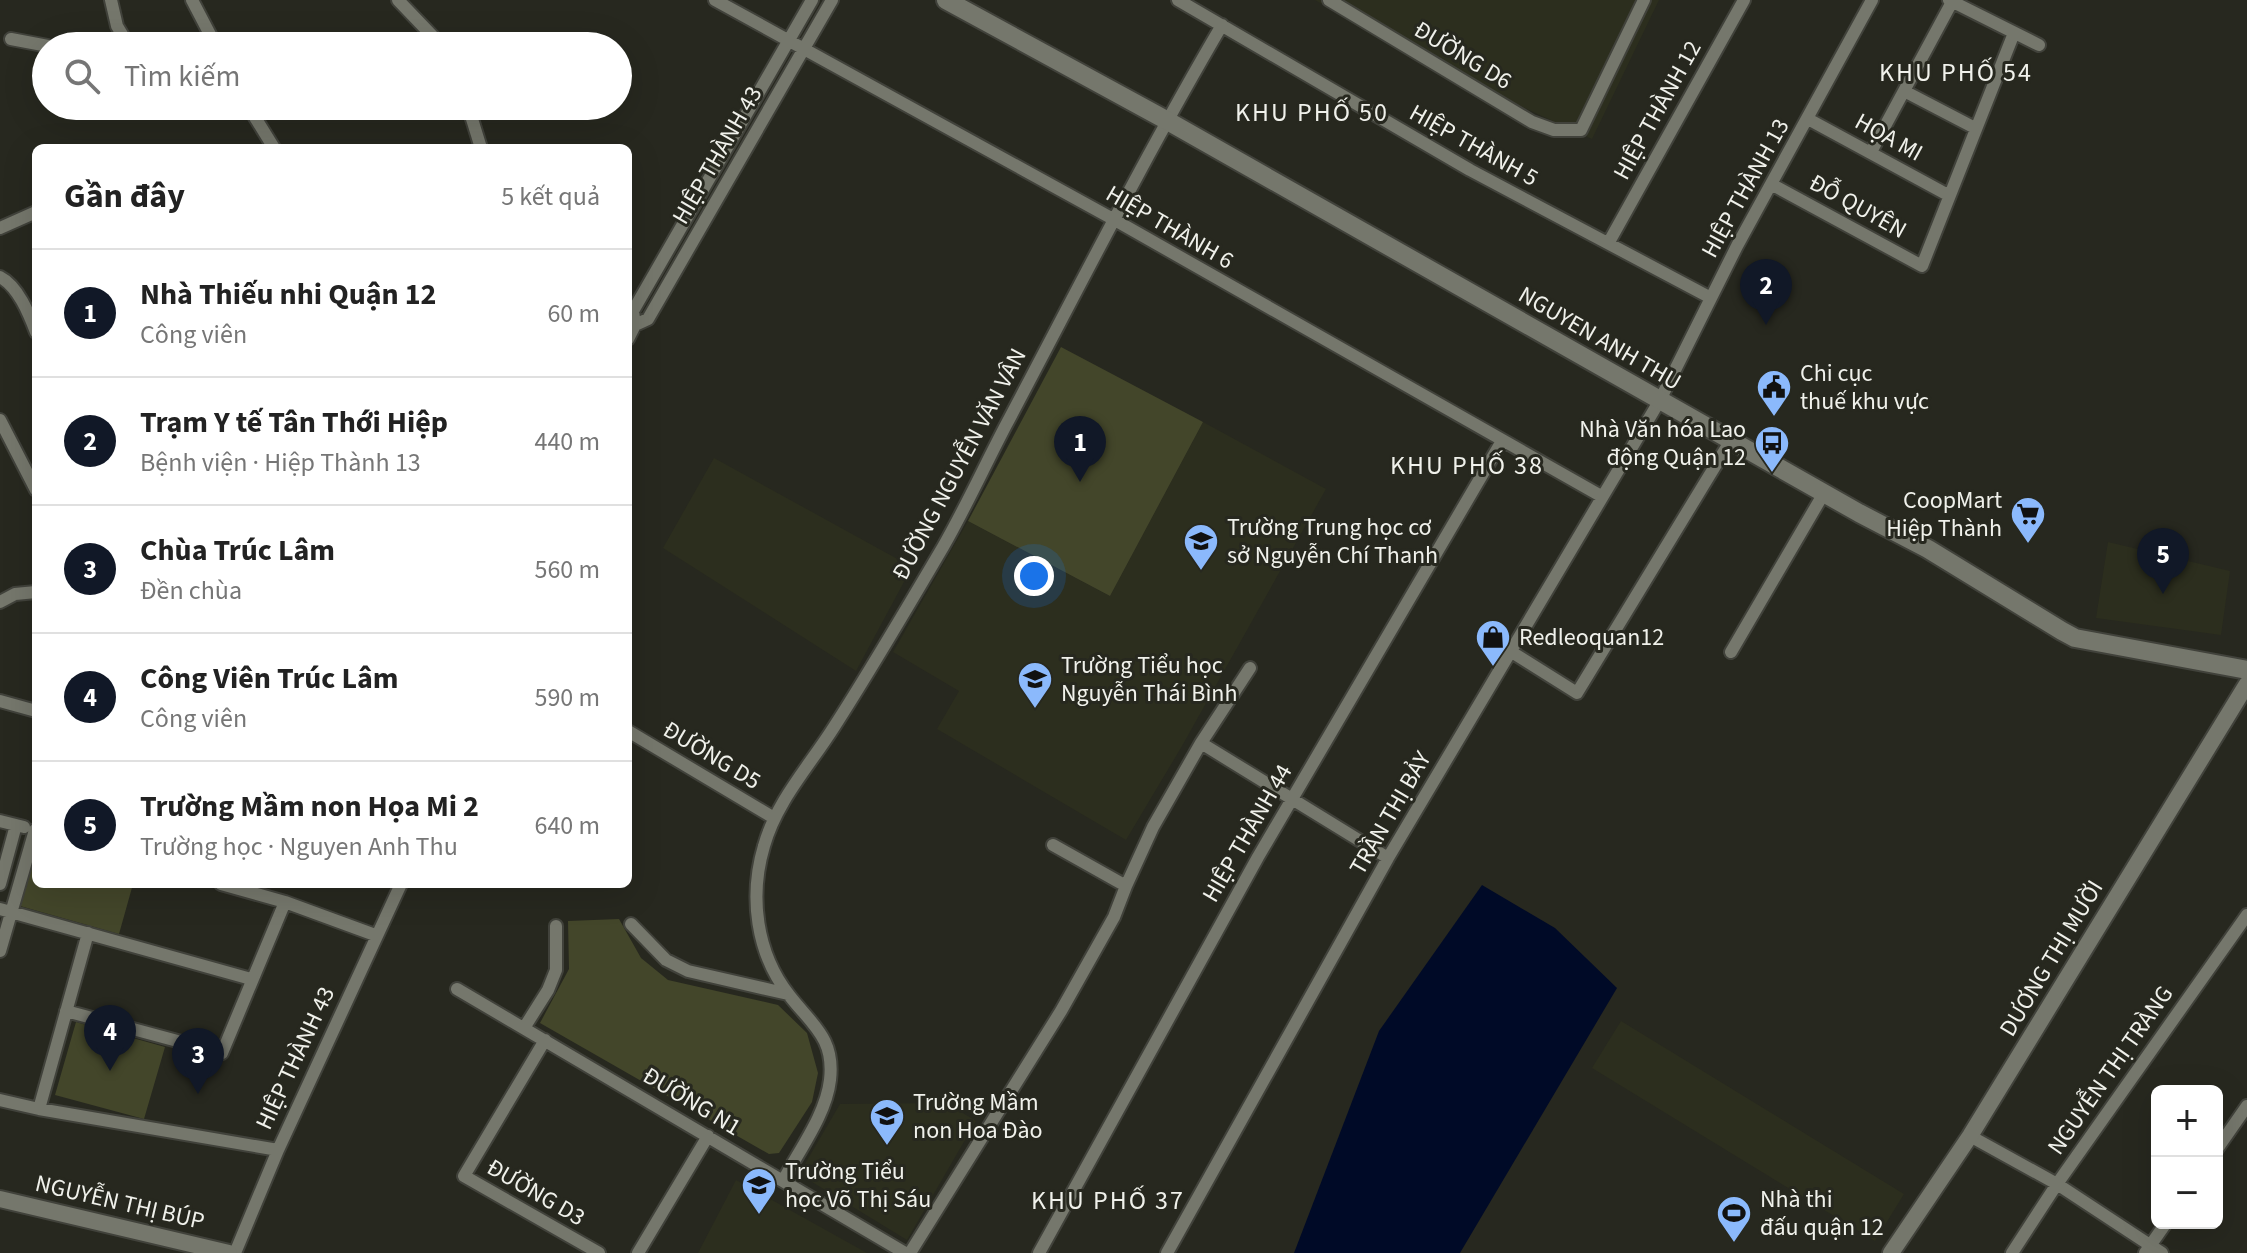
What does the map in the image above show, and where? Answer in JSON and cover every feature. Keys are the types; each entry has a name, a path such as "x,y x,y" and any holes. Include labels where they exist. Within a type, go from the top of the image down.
{"main road":[{"name":"NGUYEN ANH THU","path":"946,0 1166,120 1928,549 2075,638 2247,670"}],"street":[{"path":"111,0 121,32"},
{"path":"192,0 209,32"},
{"path":"398,0 429,32"},
{"name":"HIỆP THÀNH 6","path":"715,0 1113,219 1601,496"},
{"name":"HIỆP THÀNH 43","path":"632,331 635,325 633,311 812,0"},
{"name":"HIỆP THÀNH 43","path":"635,325 648,319 832,0"},
{"name":"HIỆP THÀNH 5","path":"1178,0 1470,170 1711,298"},
{"name":"ĐƯỜNG D6","path":"1329,0 1532,122 1554,130 1581,130 1644,0"},
{"name":"HIỆP THÀNH 12","path":"1609,242 1744,0"},
{"name":"HIỆP THÀNH 13","path":"1660,400 1771,184 1872,0"},
{"path":"1871,152 1951,1 2039,45"},
{"name":"ĐƯỜNG NGUYỄN VĂN VÂN","path":"783,1181 826,1100 831,1061 827,1042 788,994 771,965 760,935 756,910 757,878 774,818 834,728 945,544 1113,219 1222,25"},
{"path":"1948,195 2014,33"},
{"path":"11,39 32,43"},
{"path":"1904,91 1975,128"},
{"name":"HỌA MI","path":"1808,119 1948,195"},
{"path":"257,120 272,144"},
{"path":"472,120 480,144"},
{"name":"ĐỖ QUYÊN","path":"1771,184 1922,266 1948,195"},
{"path":"0,228 32,214"},
{"path":"0,277 8,281 32,314"},
{"name":"TRẦN THỊ BẢY","path":"1167,1253 1388,858 1660,400"},
{"path":"0,420 32,482"},
{"path":"1510,651 1577,693 1731,440"},
{"name":"HIỆP THÀNH 44","path":"1039,1253 1292,799 1502,441"},
{"path":"1731,652 1824,493"},
{"path":"0,602 15,594 32,592"},
{"path":"907,1253 1061,1011 1114,917 1153,827 1201,743 1250,668"},
{"name":"DƯƠNG THỊ MƯỜI","path":"1891,1253 1970,1136 2247,684"},
{"path":"0,701 32,710"},
{"name":"ĐƯỜNG D5","path":"632,733 774,818"},
{"path":"1201,743 1388,858"},
{"path":"0,821 32,830"},
{"path":"0,884 16,825"},
{"path":"0,951 6,910 32,839"},
{"path":"1053,845 1126,886"},
{"path":"235,888 285,902 375,935"},
{"name":"HIỆP THÀNH 43","path":"232,1253 399,888"},
{"path":"66,1011 222,1053 285,902"},
{"path":"6,910 251,979"},
{"name":"NGUYỄN THỊ TRÀNG","path":"2012,1253 2057,1184 2247,915"},
{"path":"631,924 666,960 688,971 788,994"},
{"path":"524,1028 548,990 556,970 556,926"},
{"path":"39,1109 88,933"},
{"name":"ĐƯỜNG N1","path":"457,989 907,1253"},
{"name":"ĐƯỜNG D3","path":"545,1040 464,1176 599,1253"},
{"path":"0,1100 278,1150"},
{"path":"2223,1140 2247,1106"},
{"path":"638,1253 708,1136"},
{"path":"1970,1136 2057,1184 2148,1249 2162,1253"},
{"name":"NGUYỄN THỊ BÚP","path":"0,1199 232,1253"},
{"path":"2148,1249 2162,1229"}],"shaded area":[{"path":"1315,0 1659,0 1592,139 1414,57"},
{"path":"1061,347 1203,422 1110,596 968,521"},
{"name":"Trường Trung học cơ sở Nguyễn Chí Thanh","path":"1203,422 1326,489 1126,840 937,729 959,691 893,652 968,521 1110,596"},
{"path":"714,458 912,567 856,671 663,548"},
{"path":"2108,542 2230,571 2221,635 2096,618"},
{"path":"32,865 32,888 132,888 119,934 20,906"},
{"path":"619,919 641,958 668,980 778,1005 807,1033 818,1073 812,1102 779,1153 769,1154 540,1023 569,969 568,921"},
{"path":"1621,1021 1904,1194 1875,1241 1592,1068"},
{"path":"76,1022 165,1047 144,1119 55,1095"},
{"name":"Trường Mầm non Hoa Đào","path":"946,1103 976,1121 907,1240 799,1174 840,1104"},
{"name":"Trường Tiểu học Võ Thị Sáu","path":"736,1180 867,1253 698,1253"}],"water":[{"path":"1482,885 1555,928 1617,988 1460,1253 1294,1253 1379,1031"}],"place":[{"name":"Trạm Y tế Tân Thới Hiệp","path":"1766,325"},
{"name":"Chi cục thuế khu vực","path":"1774,418"},
{"name":"Nhà Văn hóa Lao động Quận 12","path":"1772,474"},
{"name":"Nhà Thiếu nhi Quận 12","path":"1080,482"},
{"name":"CoopMart Hiệp Thành","path":"2028,545"},
{"name":"Trường Trung học cơ sở Nguyễn Chí Thanh","path":"1201,572"},
{"name":"Trường Mầm non Họa Mi 2","path":"2163,594"},
{"name":"Redleoquan12","path":"1493,668"},
{"name":"Trường Tiểu học Nguyễn Thái Bình","path":"1035,710"},
{"name":"Công Viên Trúc Lâm","path":"110,1071"},
{"name":"Chùa Trúc Lâm","path":"198,1094"},
{"name":"Trường Mầm non Hoa Đào","path":"887,1147"},
{"name":"Trường Tiểu học Võ Thị Sáu","path":"759,1216"},
{"name":"Nhà thi đấu quận 12","path":"1734,1244"}],"district":[{"name":"KHU PHỐ 54","path":"1956,72"},
{"name":"KHU PHỐ 50","path":"1312,112"},
{"name":"KHU PHỐ 38","path":"1467,465"},
{"name":"KHU PHỐ 37","path":"1108,1200"}]}
